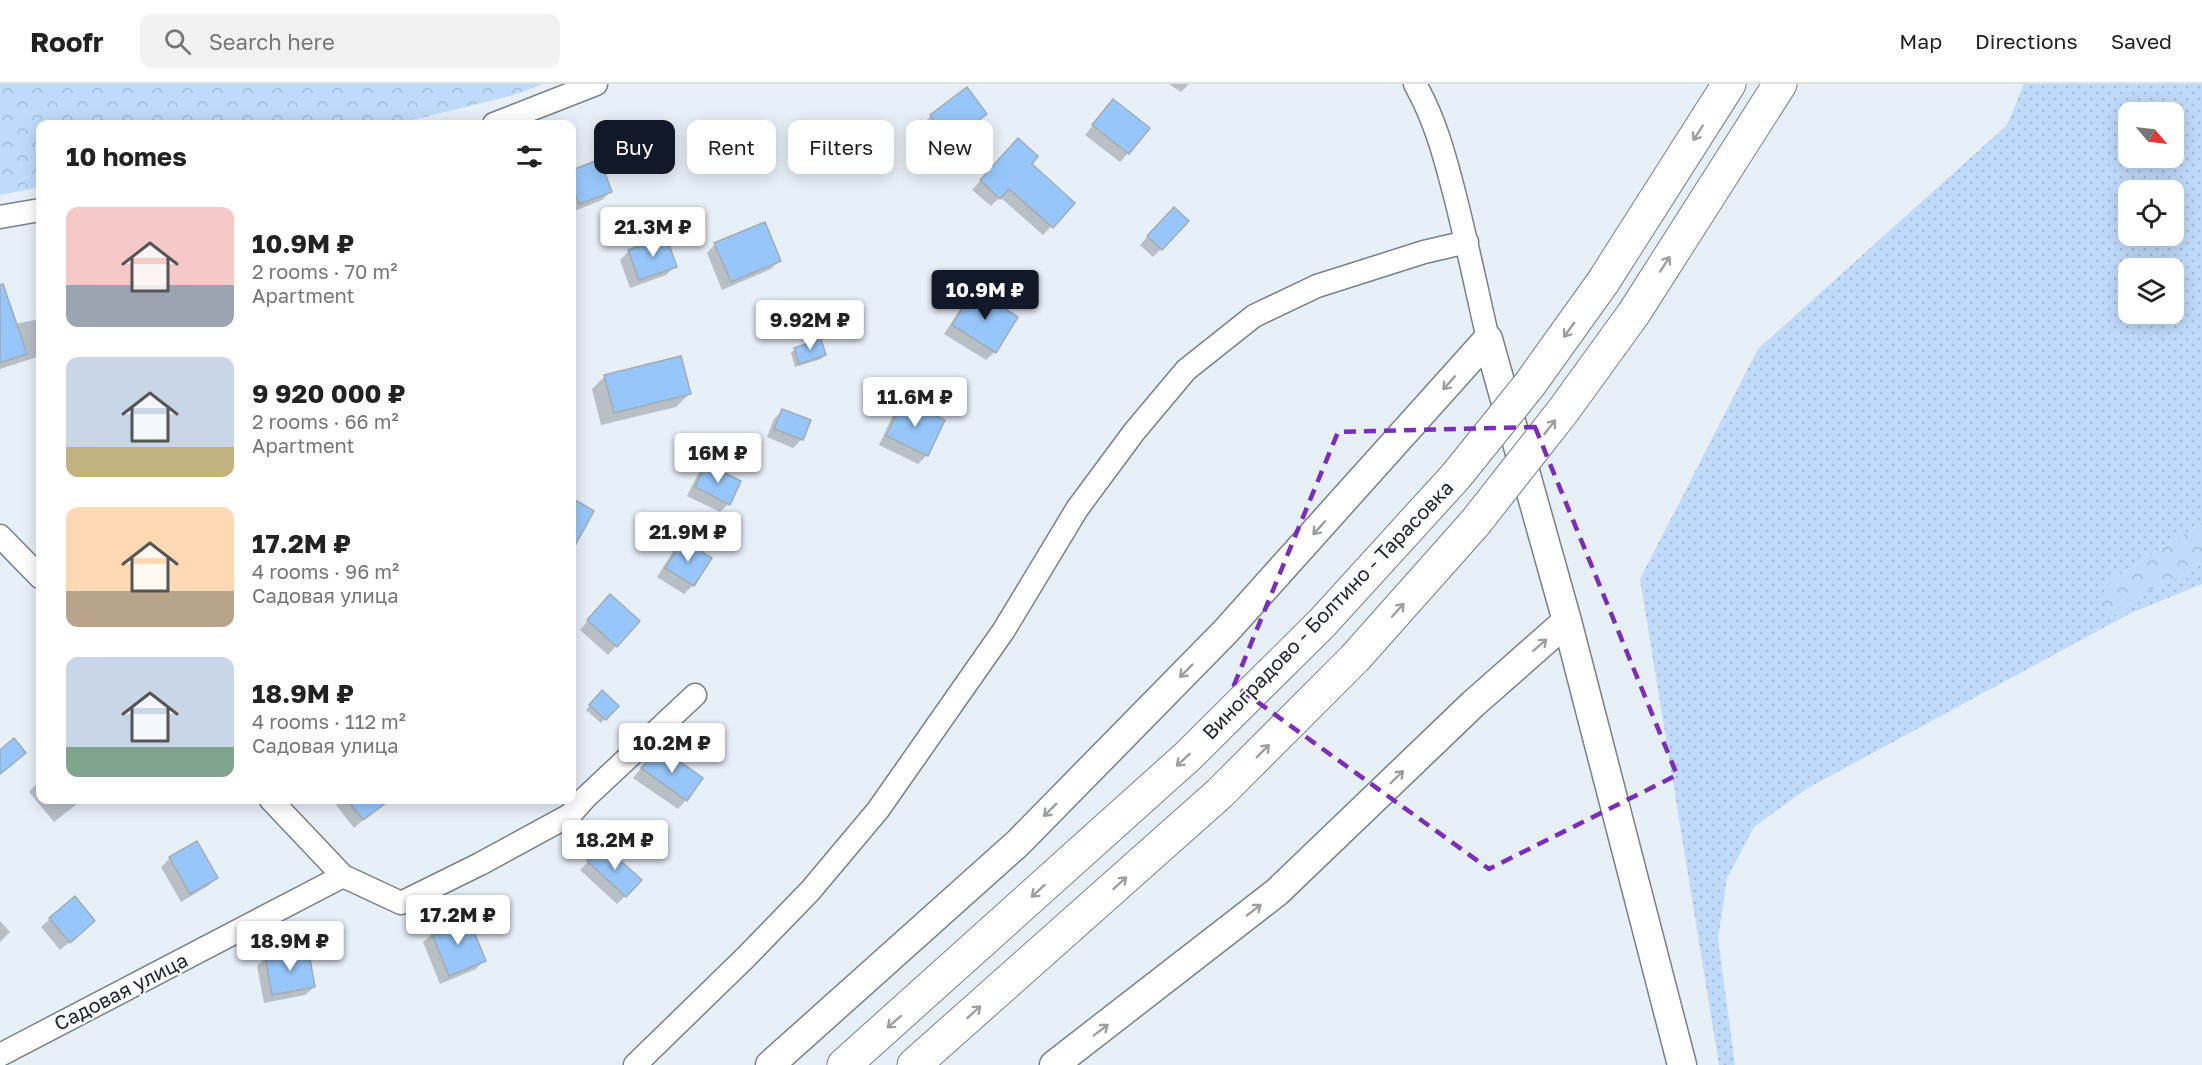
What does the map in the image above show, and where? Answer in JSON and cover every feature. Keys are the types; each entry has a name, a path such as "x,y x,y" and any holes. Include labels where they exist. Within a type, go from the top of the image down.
{"main road":[{"name":"Виноградово - Болтино - Тарасовка","path":"844,1065 1188,756 1323,622 1456,476 1530,384 1603,282 1729,84"},
{"path":"914,1065 1220,794 1355,658 1475,523 1563,411 1634,313 1780,84"}],"street":[{"path":"504,120 596,84"},
{"path":"1415,84 1428,106 1445,158 1467,242 1488,339 1568,621 1682,1065"},
{"path":"0,217 36,211"},
{"path":"635,1065 810,891 878,810 1004,630 1077,509 1134,432 1186,370 1254,316 1317,286 1424,252 1467,242"},
{"path":"770,1065 1018,843 1226,631 1488,339"},
{"path":"0,536 36,573"},
{"path":"1054,1065 1277,892 1473,704 1568,621"},
{"path":"284,804 344,876 401,903 480,864 570,815 694,695"},
{"name":"Садовая улица","path":"3,1048 344,876"}],"highlighted area":[{"path":"1535,427 1677,775 1489,869 1234,685 1338,432"}],"green space":[{"path":"0,84 543,84 510,96 412,120 36,120 36,188 0,195"},
{"path":"2024,84 2202,84 2202,523 2113,579 2112,617 2161,583 2177,578 2202,564 2202,584 2131,613 1806,789 1754,827 1727,878 1718,939 1735,1065 1719,1065 1640,579 1758,349 2007,125"},
{"path":"2202,523 2202,564 2177,578 2161,583 2112,617 2102,607 2104,590 2113,579"}],"building":[{"path":"967,87 987,114 979,120 934,120 930,115"},
{"path":"1113,99 1150,128 1129,154 1092,125"},
{"path":"1018,138 1038,156 1032,164 1075,203 1053,228 1009,189 1000,199 980,180 985,174 993,174 993,166"},
{"path":"594,161 594,174 605,174 612,192 579,204 576,196 576,168"},
{"path":"1174,207 1189,221 1162,250 1147,236"},
{"path":"765,222 781,261 731,282 714,243"},
{"path":"666,236 677,267 639,280 628,250"},
{"path":"3,284 27,354 0,363 0,285"},
{"path":"974,289 1018,317 996,353 952,325"},
{"path":"821,339 826,355 799,364 794,348"},
{"path":"681,356 691,394 614,413 604,375"},
{"path":"903,400 945,420 928,456 886,436"},
{"path":"782,409 811,420 803,440 774,429"},
{"path":"706,463 741,481 730,505 695,487"},
{"path":"576,500 594,511 576,544"},
{"path":"683,540 712,558 694,586 665,568"},
{"path":"610,594 640,621 617,647 587,620"},
{"path":"602,690 619,706 606,720 589,705"},
{"path":"14,738 26,753 0,774 0,750"},
{"path":"659,747 703,778 687,801 641,768"},
{"path":"350,804 385,804 363,820"},
{"path":"197,841 218,878 190,894 169,857"},
{"path":"603,845 642,880 626,897 587,861"},
{"path":"75,896 95,921 70,943 49,918"},
{"path":"468,917 486,961 449,976 431,932"},
{"path":"308,948 315,987 272,995 265,956"}]}
